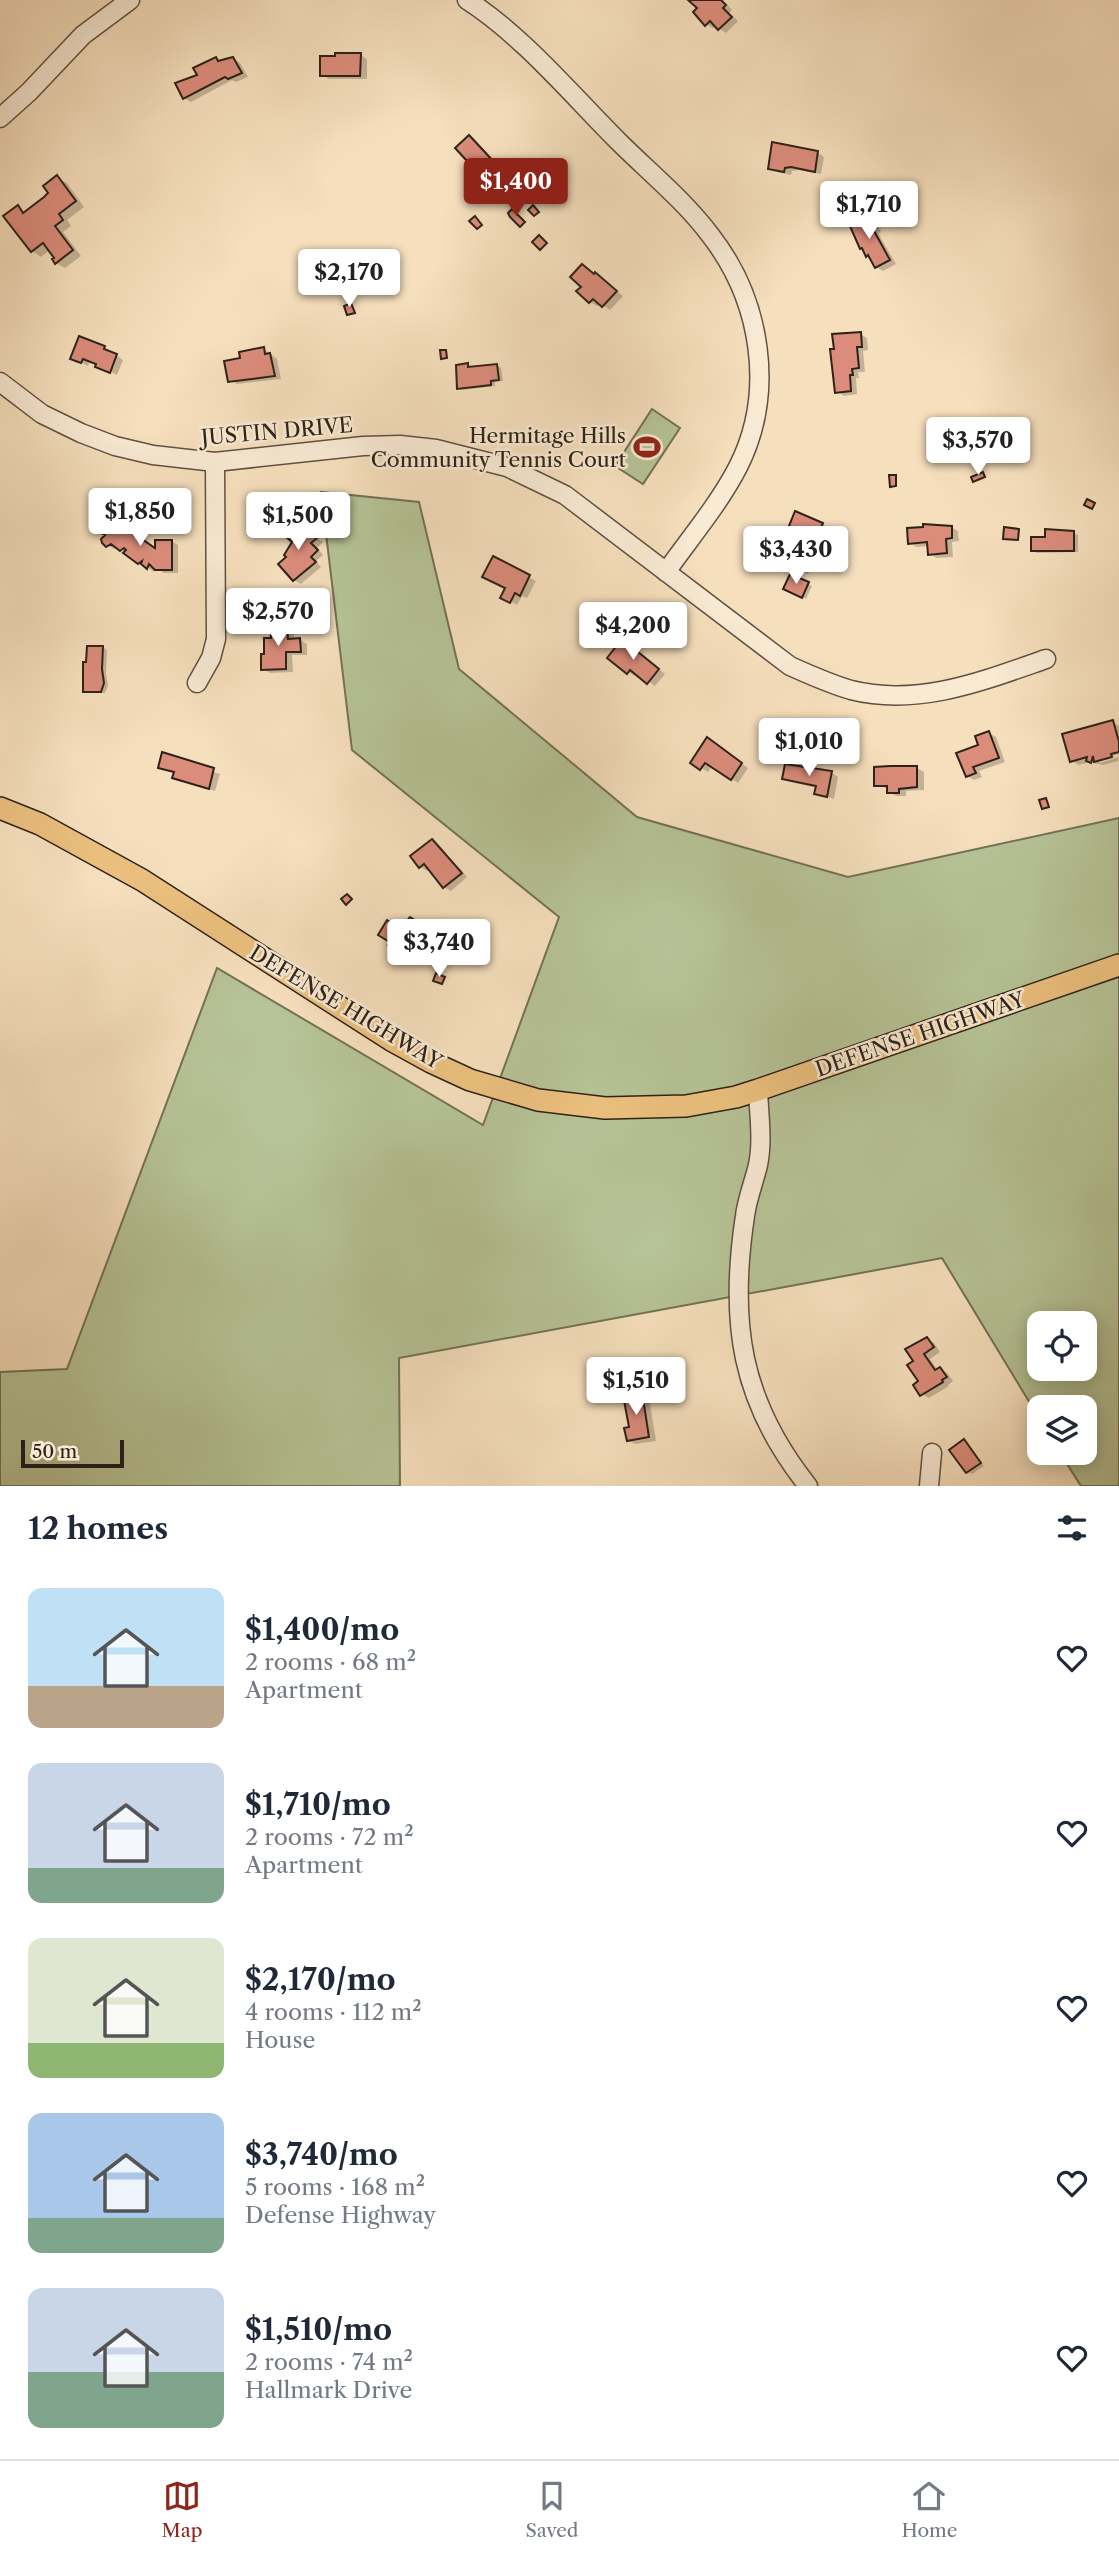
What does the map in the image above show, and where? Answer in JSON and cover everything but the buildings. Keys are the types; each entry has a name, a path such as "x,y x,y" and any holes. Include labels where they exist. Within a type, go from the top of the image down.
{"main road":[{"name":"DEFENSE HIGHWAY","path":"0,808 40,824 130,873 391,1040 430,1062 470,1080 538,1100 605,1108 686,1106 758,1090 1119,965"}],"street":[{"path":"0,118 29,92 83,35 130,0"},
{"path":"467,0 513,37 694,216 725,255 744,295 751,316 759,362 756,412 748,444 725,490 666,572"},
{"name":"JUSTIN DRIVE","path":"0,382 42,414 81,433 115,446 153,455 215,462 363,446 400,445 475,457 507,467 565,495 790,666 852,690 909,696 936,692 981,681 1046,659"},
{"path":"197,683 211,658 216,639 215,462"},
{"path":"758,1090 758,1163 746,1212 739,1262 737,1299 740,1335 747,1372 765,1421 780,1448 808,1486"},
{"path":"929,1486 932,1453"}],"green space":[{"name":"Hermitage Hills Community Tennis Court","path":"652,409 680,428 643,484 615,466"},
{"path":"321,492 419,502 459,669 637,817 848,877 1119,818 1119,1486 1081,1486 1068,1465 1097,1465 1097,1395 1027,1395 1027,1398 942,1258 399,1358 400,1486 0,1486 0,1372 67,1369 217,968 483,1125 559,917 352,750"}],"place":[{"name":"Hermitage Hills Community Tennis Court","path":"647,447"}]}
